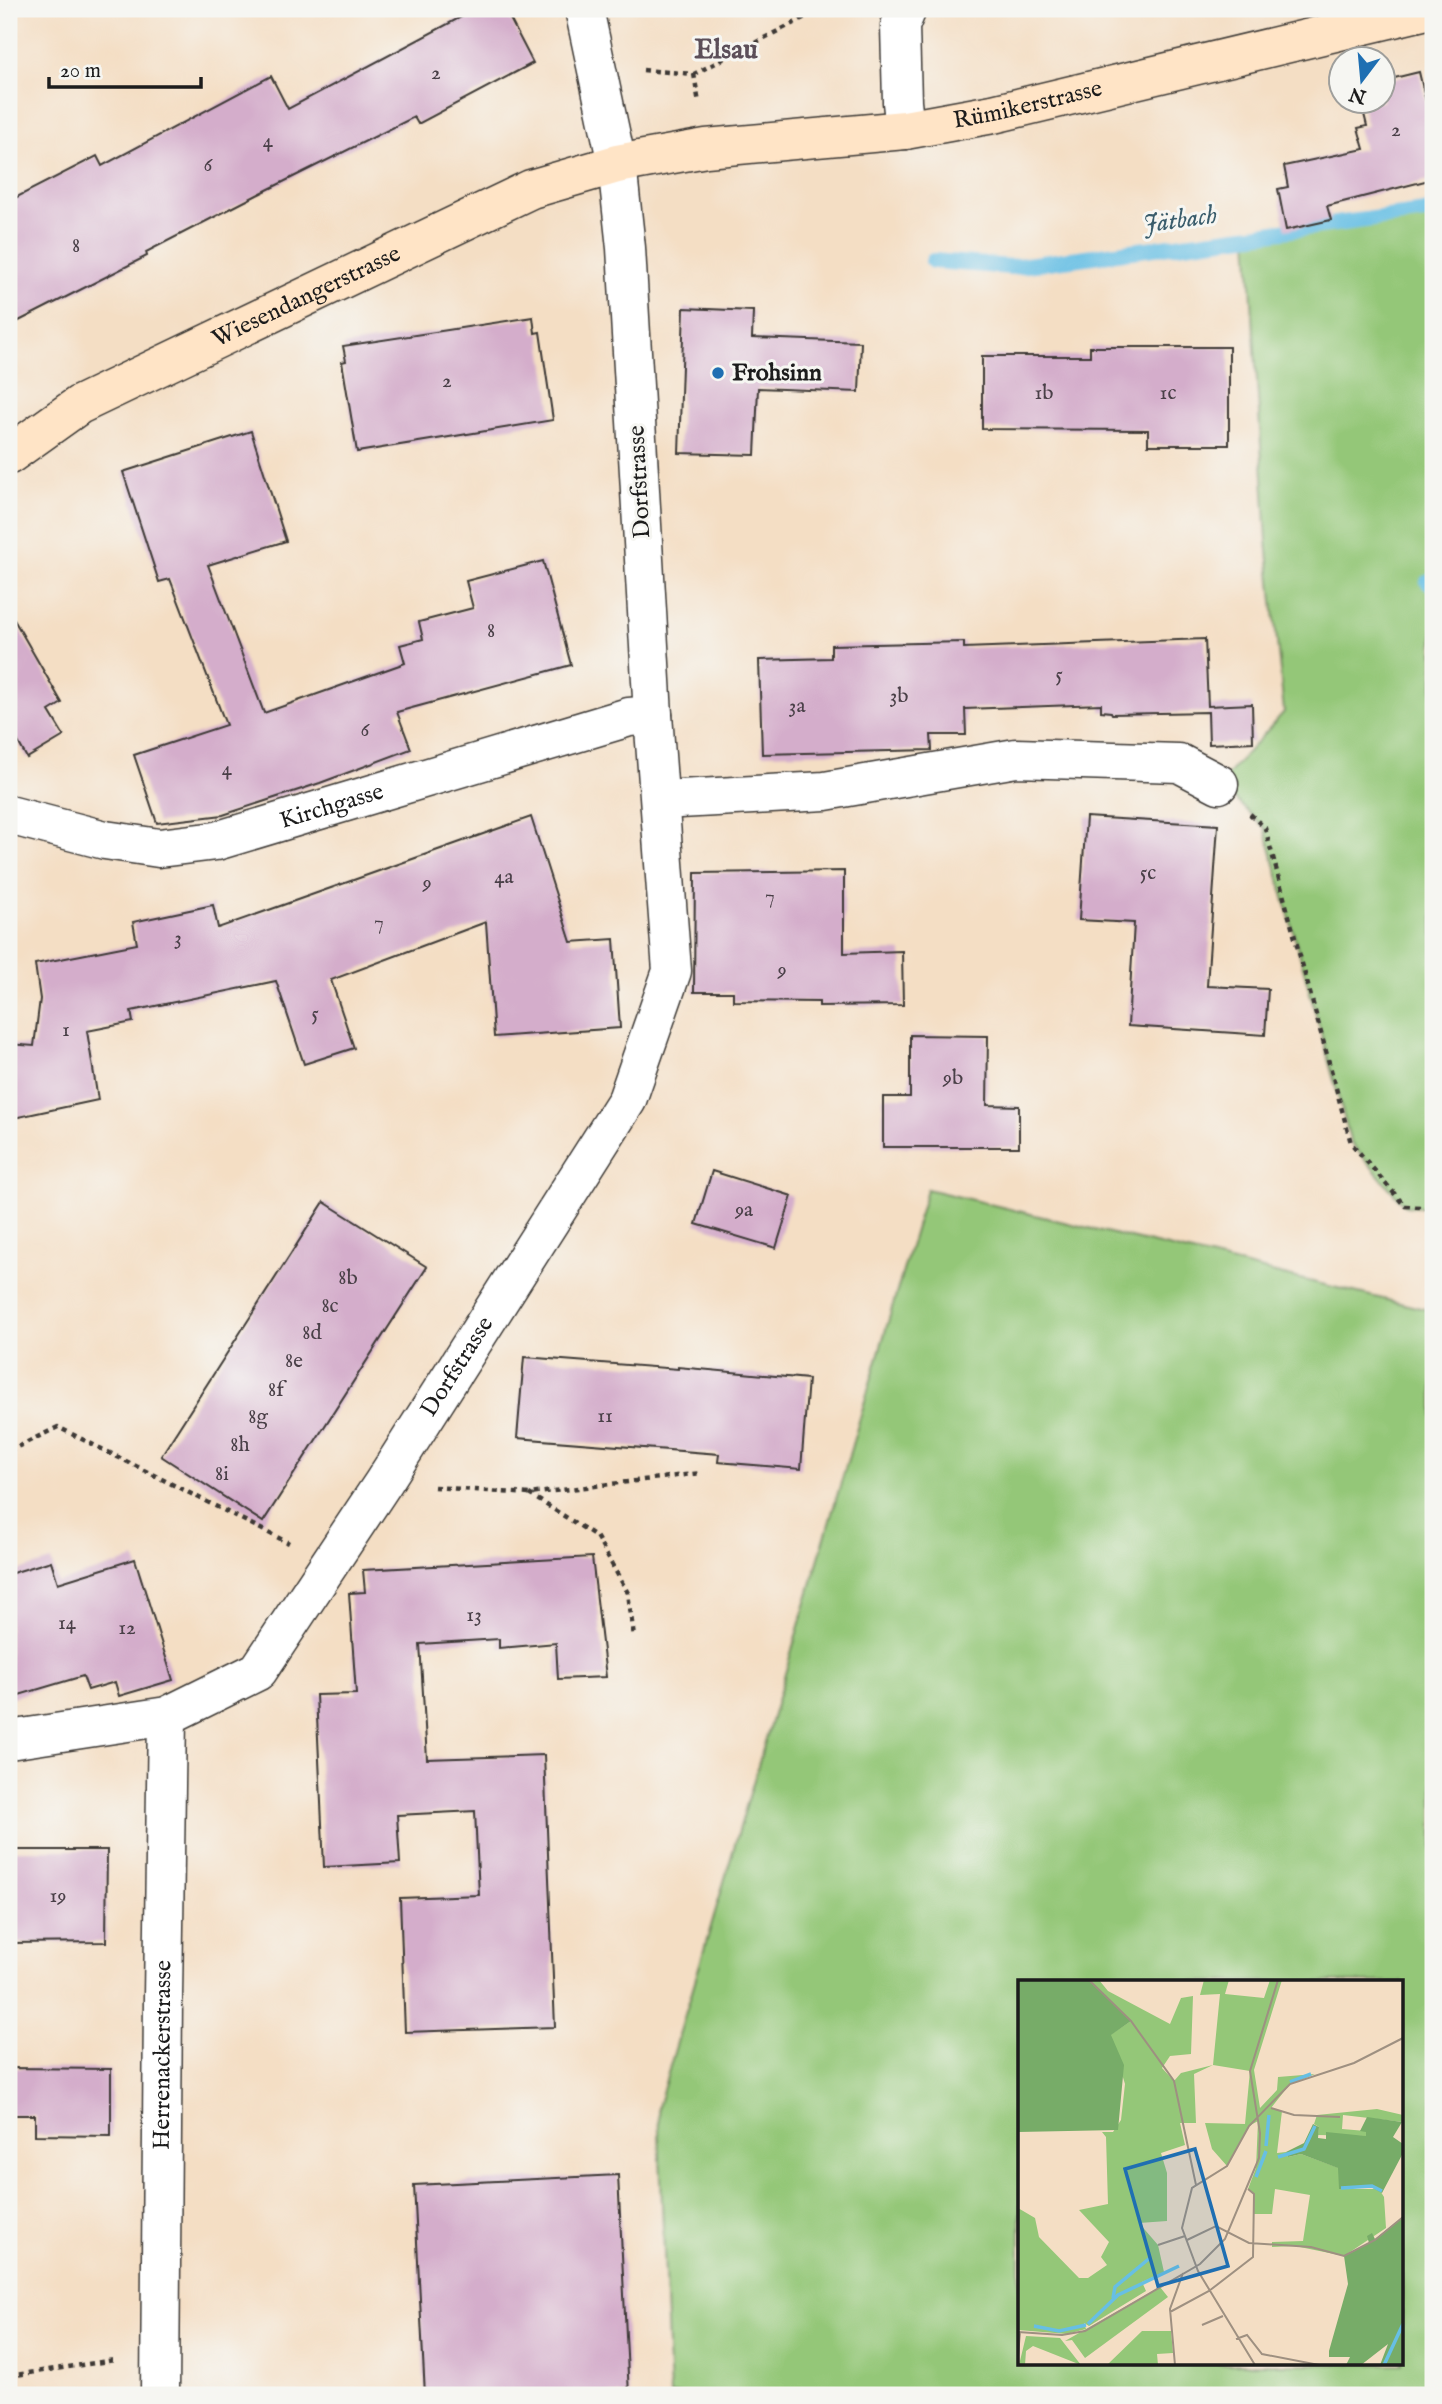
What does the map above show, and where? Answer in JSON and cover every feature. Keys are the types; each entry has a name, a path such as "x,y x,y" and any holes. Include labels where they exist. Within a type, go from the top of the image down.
{"main road":[{"name":"Rümikerstrasse","path":"617,164 706,148 905,130 1006,111 1432,9"},
{"name":"Wiesendangerstrasse","path":"9,454 79,405 531,189 617,164"}],"street":[{"name":"Dorfstrasse","path":"9,1740 167,1716 258,1671 383,1483 627,1100 672,971 653,715 626,248 617,164 583,9"},
{"path":"905,130 900,26 907,9"},
{"name":"Kirchgasse","path":"9,815 105,840 159,848 216,841 629,717 653,715"},
{"path":"661,800 825,792 1016,758 1179,763 1219,784"},
{"name":"Herrenackerstrasse","path":"160,2395 167,1716"}],"path":[{"path":"596,66 694,74 821,9"},
{"path":"1219,784 1265,828 1351,1143 1405,1206 1433,1209"},
{"path":"9,1451 58,1427 276,1535 327,1567"},
{"path":"383,1483 529,1494 701,1473"},
{"path":"529,1494 596,1536 628,1592 634,1637"},
{"path":"9,2376 160,2354"}],"green space":[{"path":"1433,211 1433,1208 1405,1206 1351,1143 1265,828 1219,784 1284,712 1267,541 1248,237"},
{"path":"927,1189 1433,1311 1433,2395 670,2395 658,2107"}],"building":[{"path":"476,9 505,9 533,63 418,124 414,117 259,194 146,252 147,256 9,326 9,201 97,156 102,166 271,76 288,109"},
{"path":"1419,72 1433,131 1433,179 1327,206 1331,220 1286,230 1278,189 1288,187 1284,166 1364,149 1358,128 1367,126 1364,116 1396,116 1396,78"},
{"path":"684,308 753,311 752,338 861,342 859,392 758,388 755,455 679,453"},
{"path":"533,317 535,333 540,332 553,420 357,452 342,362 346,361 343,346"},
{"path":"1090,347 1229,347 1229,445 1148,445 1148,430 982,429 982,356 1090,356"},
{"path":"251,431 286,541 208,565 264,713 405,663 400,645 423,639 419,622 473,608 466,581 543,561 571,665 397,712 411,749 223,815 157,823 134,755 226,725 170,579 159,582 123,472"},
{"path":"9,611 62,703 49,711 64,736 27,758 12,731 9,733"},
{"path":"1205,639 1208,706 1252,704 1253,742 1209,744 1208,712 1112,714 1101,711 1101,704 965,709 966,735 931,735 932,750 762,754 759,660 831,658 831,645 964,642 964,648"},
{"path":"531,817 571,942 614,939 620,1028 494,1037 486,922 331,980 354,1048 304,1064 276,981 131,1011 133,1022 87,1031 98,1100 9,1119 9,1044 34,1046 40,999 35,964 137,944 133,922 213,905 218,928"},
{"path":"1086,817 1218,825 1207,986 1268,989 1265,1035 1128,1026 1134,923 1079,920"},
{"path":"844,871 844,953 902,951 903,1005 819,1006 819,1002 733,1001 733,992 694,992 695,873"},
{"path":"910,1035 988,1036 987,1105 1019,1106 1019,1147 883,1147 883,1097 910,1097"},
{"path":"712,1171 792,1196 776,1248 696,1224"},
{"path":"324,1202 427,1267 263,1522 161,1456"},
{"path":"524,1357 808,1379 801,1469 718,1462 719,1454 517,1438"},
{"path":"592,1557 606,1677 558,1679 556,1643 499,1648 499,1639 420,1644 427,1759 544,1755 555,2027 405,2032 400,1898 479,1895 475,1811 397,1815 400,1863 324,1867 316,1695 356,1694 349,1593 365,1592 363,1570"},
{"path":"135,1559 173,1680 119,1696 115,1682 88,1690 83,1676 9,1698 9,1574 51,1561 58,1583"},
{"path":"9,1850 107,1850 106,1942 9,1943"},
{"path":"9,2068 111,2069 111,2136 35,2135 35,2115 9,2115"},
{"path":"618,2175 629,2395 425,2395 414,2185"}],"waterway":[{"name":"Jätbach","path":"933,261 1011,267 1433,211"},
{"path":"1428,582 1433,580"}],"place":[{"name":"Frohsinn","path":"718,373"}],"district":[{"name":"Elsau","path":"726,50"}]}
